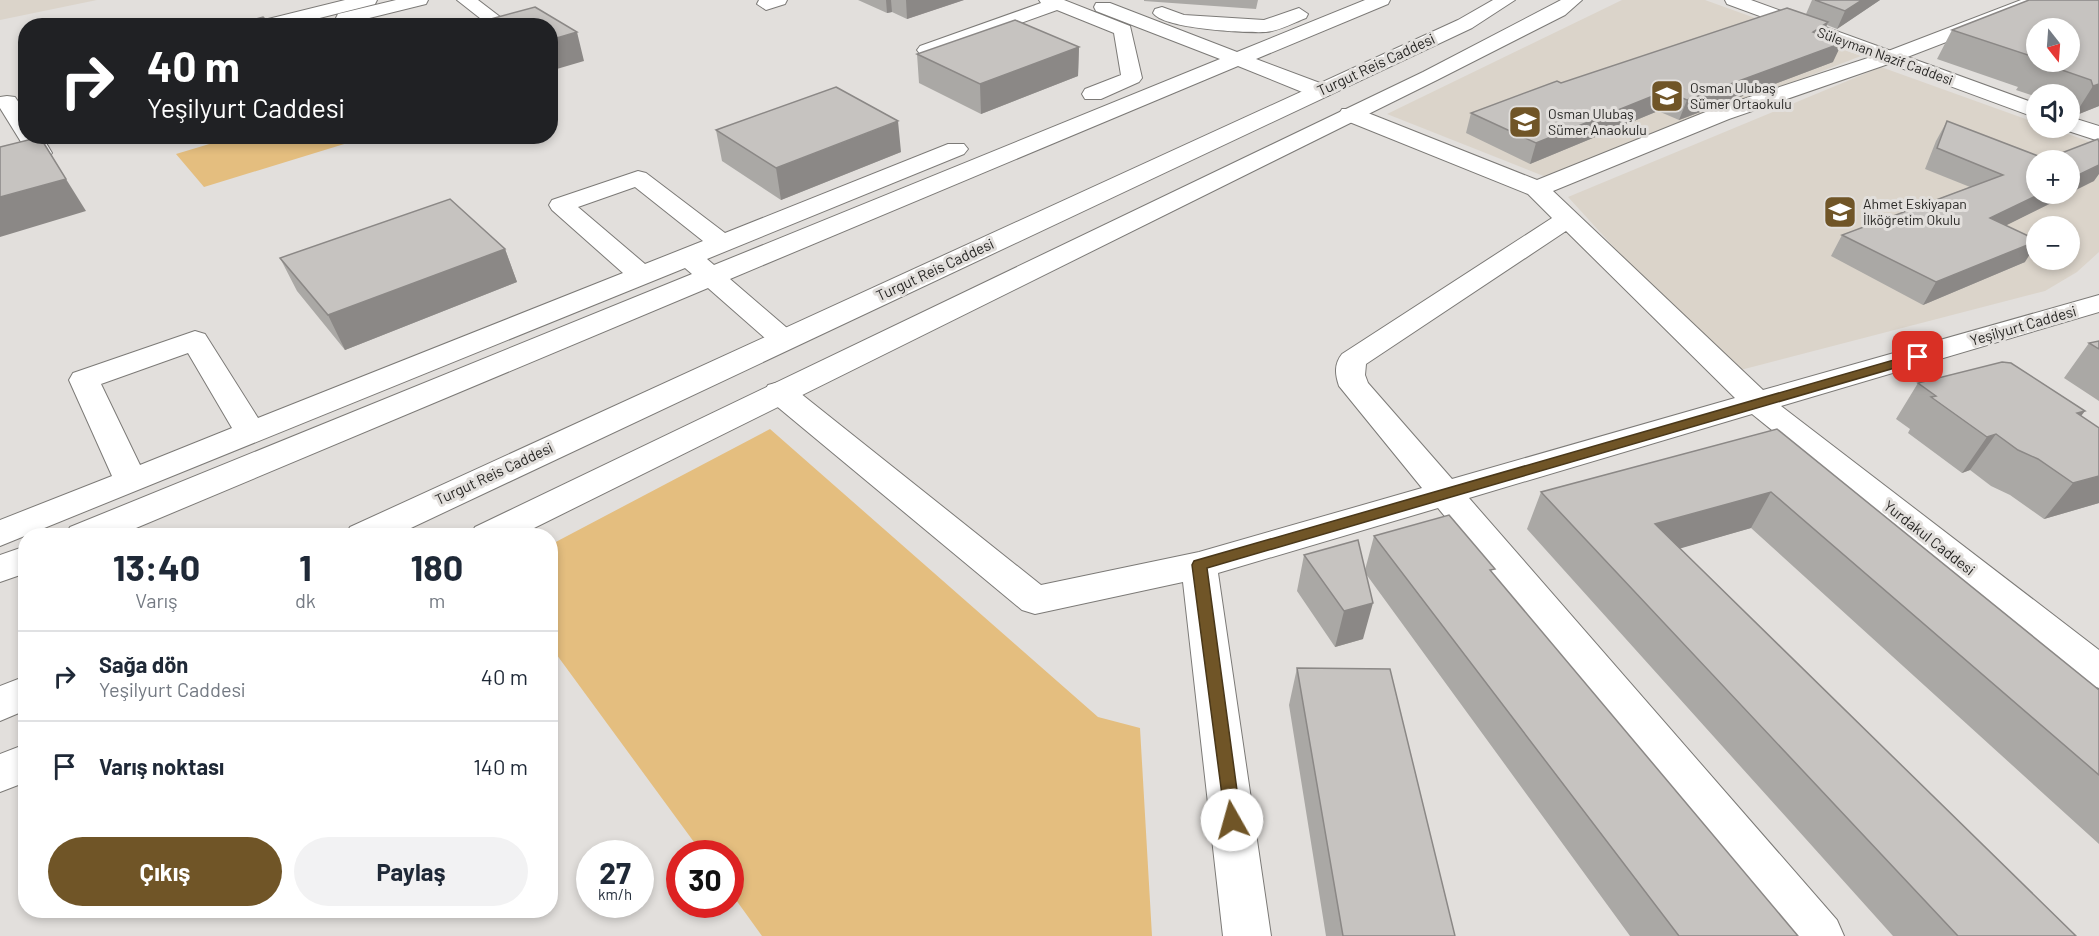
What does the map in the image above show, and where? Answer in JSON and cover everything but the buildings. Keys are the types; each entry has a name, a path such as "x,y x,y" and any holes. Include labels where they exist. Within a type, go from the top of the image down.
{"street":[{"path":"295,18 368,0"},
{"path":"349,18 419,0"},
{"path":"466,0 492,18"},
{"path":"1086,0 1320,91"},
{"path":"1127,0 1181,21 1266,26 1338,0"},
{"path":"100,528 699,266 1381,0"},
{"name":"Turgut Reis Caddesi","path":"379,528 1465,24 1506,0"},
{"path":"502,528 1350,114 1558,11 1573,0"},
{"name":"Süleyman Nazif Caddesi","path":"1734,0 2026,107"},
{"path":"1350,114 1537,189 1721,114 1890,57 2038,0"},
{"path":"927,50 1052,2 1123,30 1132,78 1077,100"},
{"path":"392,7 407,18"},
{"path":"10,96 18,113"},
{"path":"2080,127 2099,134"},
{"path":"0,534 642,276 699,266 722,243 977,140"},
{"path":"0,164 40,153 35,144"},
{"path":"642,276 561,205 638,178 722,243"},
{"name":"Yurdakul Caddesi","path":"1537,189 1759,404 2099,672"},
{"path":"1568,219 1352,360 1350,375 1354,386 1444,494 1820,936"},
{"path":"699,266 784,340"},
{"name":"Yeşilyurt Caddesi","path":"779,392 1035,600 1199,565 1759,404 2099,303"},
{"path":"131,482 84,380 195,340 251,433"},
{"path":"0,569 18,562"},
{"path":"1199,565 1247,936"},
{"path":"0,704 18,696"},
{"path":"0,774 18,766"}],"shaded area":[{"path":"0,0 97,0 0,20"},
{"name":"Osman Ulubaş Sümer Ortaokulu","path":"1622,0 1705,0 1861,56 1546,177 1387,114"},
{"name":"Ahmet Eskiyapan İlköğretim Okulu","path":"1881,67 2026,119 2026,138 2079,138 2099,145 2099,252 2080,269 2080,216 2026,216 2026,270 2079,270 2077,272 2045,291 1729,373 1568,197"},
{"path":"209,144 344,144 204,187 176,154"},
{"path":"770,429 1098,717 1140,728 1152,936 762,936 744,911 744,840 692,840 558,657 558,541"}],"place":[{"name":"Osman Ulubaş Sümer Ortaokulu","path":"1667,96"},
{"name":"Osman Ulubaş Sümer Anaokulu","path":"1525,122"},
{"name":"Ahmet Eskiyapan İlköğretim Okulu","path":"1840,212"}],"route":[{"path":"1232,820 1199,565 1918,357"}]}
